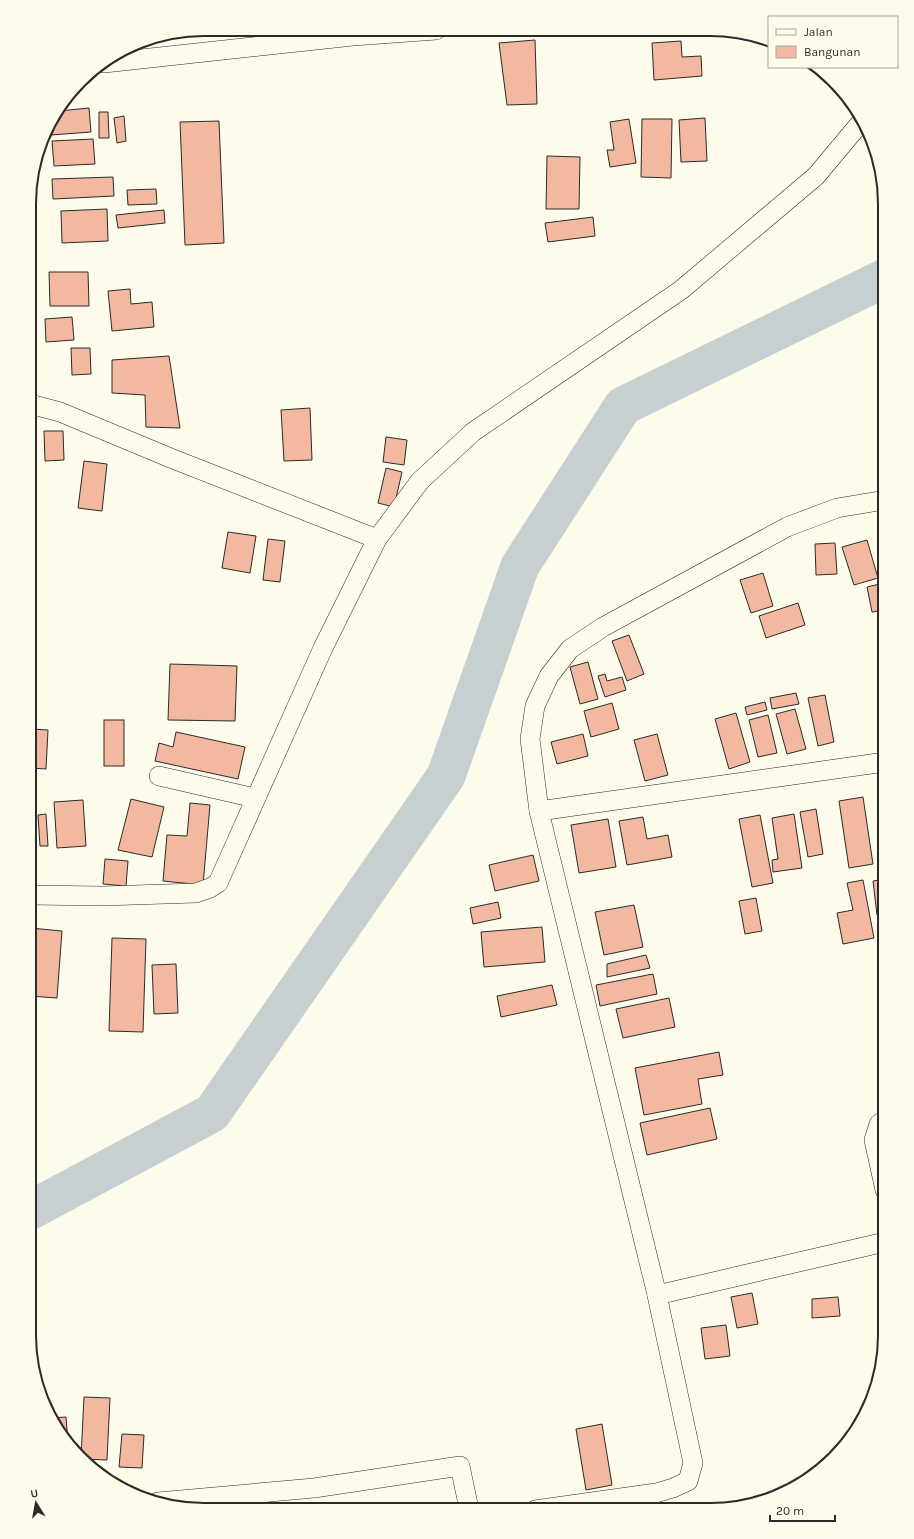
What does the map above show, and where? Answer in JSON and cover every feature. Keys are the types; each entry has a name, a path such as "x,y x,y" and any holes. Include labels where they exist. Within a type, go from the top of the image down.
{"street":[{"path":"115,62 353,36"},
{"path":"36,895 103,896 196,893 210,888 218,883 223,875 255,798 323,648 377,539 420,481 473,432 681,290 816,176 858,125"},
{"path":"36,406 60,412 173,459 377,539"},
{"path":"585,1503 656,1493 673,1488 688,1481 693,1463 657,1295 539,811 530,738 535,706 549,676 570,649 603,627 787,527 838,508 878,501"},
{"path":"539,811 878,763"},
{"path":"159,776 255,798"},
{"path":"878,1127 874,1140 878,1158"},
{"path":"657,1295 878,1244"},
{"path":"175,1501 314,1488 460,1466 468,1503"}],"building":[{"path":"535,40 537,104 507,105 499,43"},
{"path":"681,41 682,57 701,56 702,76 654,80 652,43"},
{"path":"89,108 91,132 51,135 64,110"},
{"path":"99,112 108,112 109,138 99,138"},
{"path":"124,116 126,141 117,143 114,118"},
{"path":"705,118 707,161 681,162 679,120"},
{"path":"629,119 636,163 610,167 607,150 614,150 610,122"},
{"path":"642,119 672,119 671,178 641,177"},
{"path":"219,121 224,243 185,245 180,122"},
{"path":"93,139 95,164 54,166 52,141"},
{"path":"547,156 580,157 579,209 546,209"},
{"path":"113,177 114,196 53,199 52,179"},
{"path":"156,189 157,204 128,205 127,190"},
{"path":"107,209 108,241 62,243 61,211"},
{"path":"164,210 165,223 118,228 116,215"},
{"path":"593,217 595,236 548,242 545,223"},
{"path":"49,272 88,272 89,306 50,306"},
{"path":"130,289 131,304 152,302 154,327 112,331 108,291"},
{"path":"72,317 74,340 46,342 45,319"},
{"path":"71,348 90,348 91,374 72,375"},
{"path":"169,356 180,428 146,427 145,395 112,393 112,360"},
{"path":"310,408 312,460 284,461 281,410"},
{"path":"44,431 63,431 64,460 45,461"},
{"path":"386,437 407,440 404,465 383,462"},
{"path":"84,461 107,464 102,511 78,508"},
{"path":"386,468 402,472 394,507 378,503"},
{"path":"228,532 256,536 250,573 222,568"},
{"path":"268,539 285,541 280,582 263,580"},
{"path":"867,540 878,578 854,585 842,547"},
{"path":"835,543 837,574 816,575 815,544"},
{"path":"763,573 773,606 751,613 740,580"},
{"path":"878,584 878,611 872,612 867,587"},
{"path":"798,603 805,625 766,638 759,616"},
{"path":"629,635 644,674 627,681 612,641"},
{"path":"588,662 598,699 580,704 570,667"},
{"path":"170,664 237,666 235,721 168,720"},
{"path":"605,674 607,681 622,677 626,690 605,697 598,676"},
{"path":"796,693 799,704 772,709 770,698"},
{"path":"825,695 834,742 818,746 808,698"},
{"path":"765,702 767,710 747,715 745,707"},
{"path":"612,703 619,729 591,737 584,711"},
{"path":"795,709 806,749 787,754 776,714"},
{"path":"736,713 750,762 729,769 715,719"},
{"path":"768,715 777,753 758,757 749,720"},
{"path":"104,720 124,720 124,766 104,766"},
{"path":"36,729 48,730 46,769 36,768"},
{"path":"176,732 245,747 238,779 155,761 159,743 173,747"},
{"path":"583,734 588,756 557,764 551,742"},
{"path":"657,734 668,775 645,781 634,740"},
{"path":"863,797 873,864 849,868 839,801"},
{"path":"131,799 164,807 152,857 118,850"},
{"path":"83,800 86,846 57,848 54,802"},
{"path":"190,803 210,805 203,885 163,881 167,835 187,836"},
{"path":"816,809 823,854 808,857 800,812"},
{"path":"46,814 48,846 40,846 38,815"},
{"path":"794,814 802,868 773,872 772,860 778,859 772,818"},
{"path":"760,815 773,883 752,887 739,819"},
{"path":"643,817 647,839 668,835 672,857 627,865 619,821"},
{"path":"608,819 616,867 579,873 571,825"},
{"path":"533,855 539,881 495,891 489,865"},
{"path":"105,859 128,861 126,886 103,884"},
{"path":"863,880 874,938 843,944 837,913 853,910 847,883"},
{"path":"878,880 878,915 877,915 873,881"},
{"path":"756,898 762,931 745,934 739,901"},
{"path":"498,902 501,918 473,924 470,908"},
{"path":"634,905 643,947 604,955 595,912"},
{"path":"542,927 545,962 484,967 481,932"},
{"path":"36,929 62,931 57,998 36,996"},
{"path":"112,938 146,939 143,1032 109,1031"},
{"path":"646,955 650,968 607,977 607,964"},
{"path":"176,964 178,1013 154,1014 152,965"},
{"path":"653,974 657,994 600,1006 596,985"},
{"path":"552,985 557,1005 501,1017 497,996"},
{"path":"669,998 675,1027 623,1038 616,1009"},
{"path":"719,1052 723,1075 698,1079 702,1104 644,1115 635,1068"},
{"path":"710,1108 717,1139 647,1155 640,1123"},
{"path":"752,1293 758,1324 737,1328 731,1297"},
{"path":"838,1297 840,1316 812,1318 812,1299"},
{"path":"726,1325 730,1356 705,1359 701,1328"},
{"path":"84,1397 110,1398 107,1460 91,1459 81,1450"},
{"path":"66,1417 67,1432 64,1428 58,1418"},
{"path":"602,1424 612,1485 586,1490 576,1429"},
{"path":"122,1434 144,1435 142,1468 119,1467"}],"waterway":[{"path":"36,1207 212,1113 446,776 520,566 623,406 878,281"}]}
